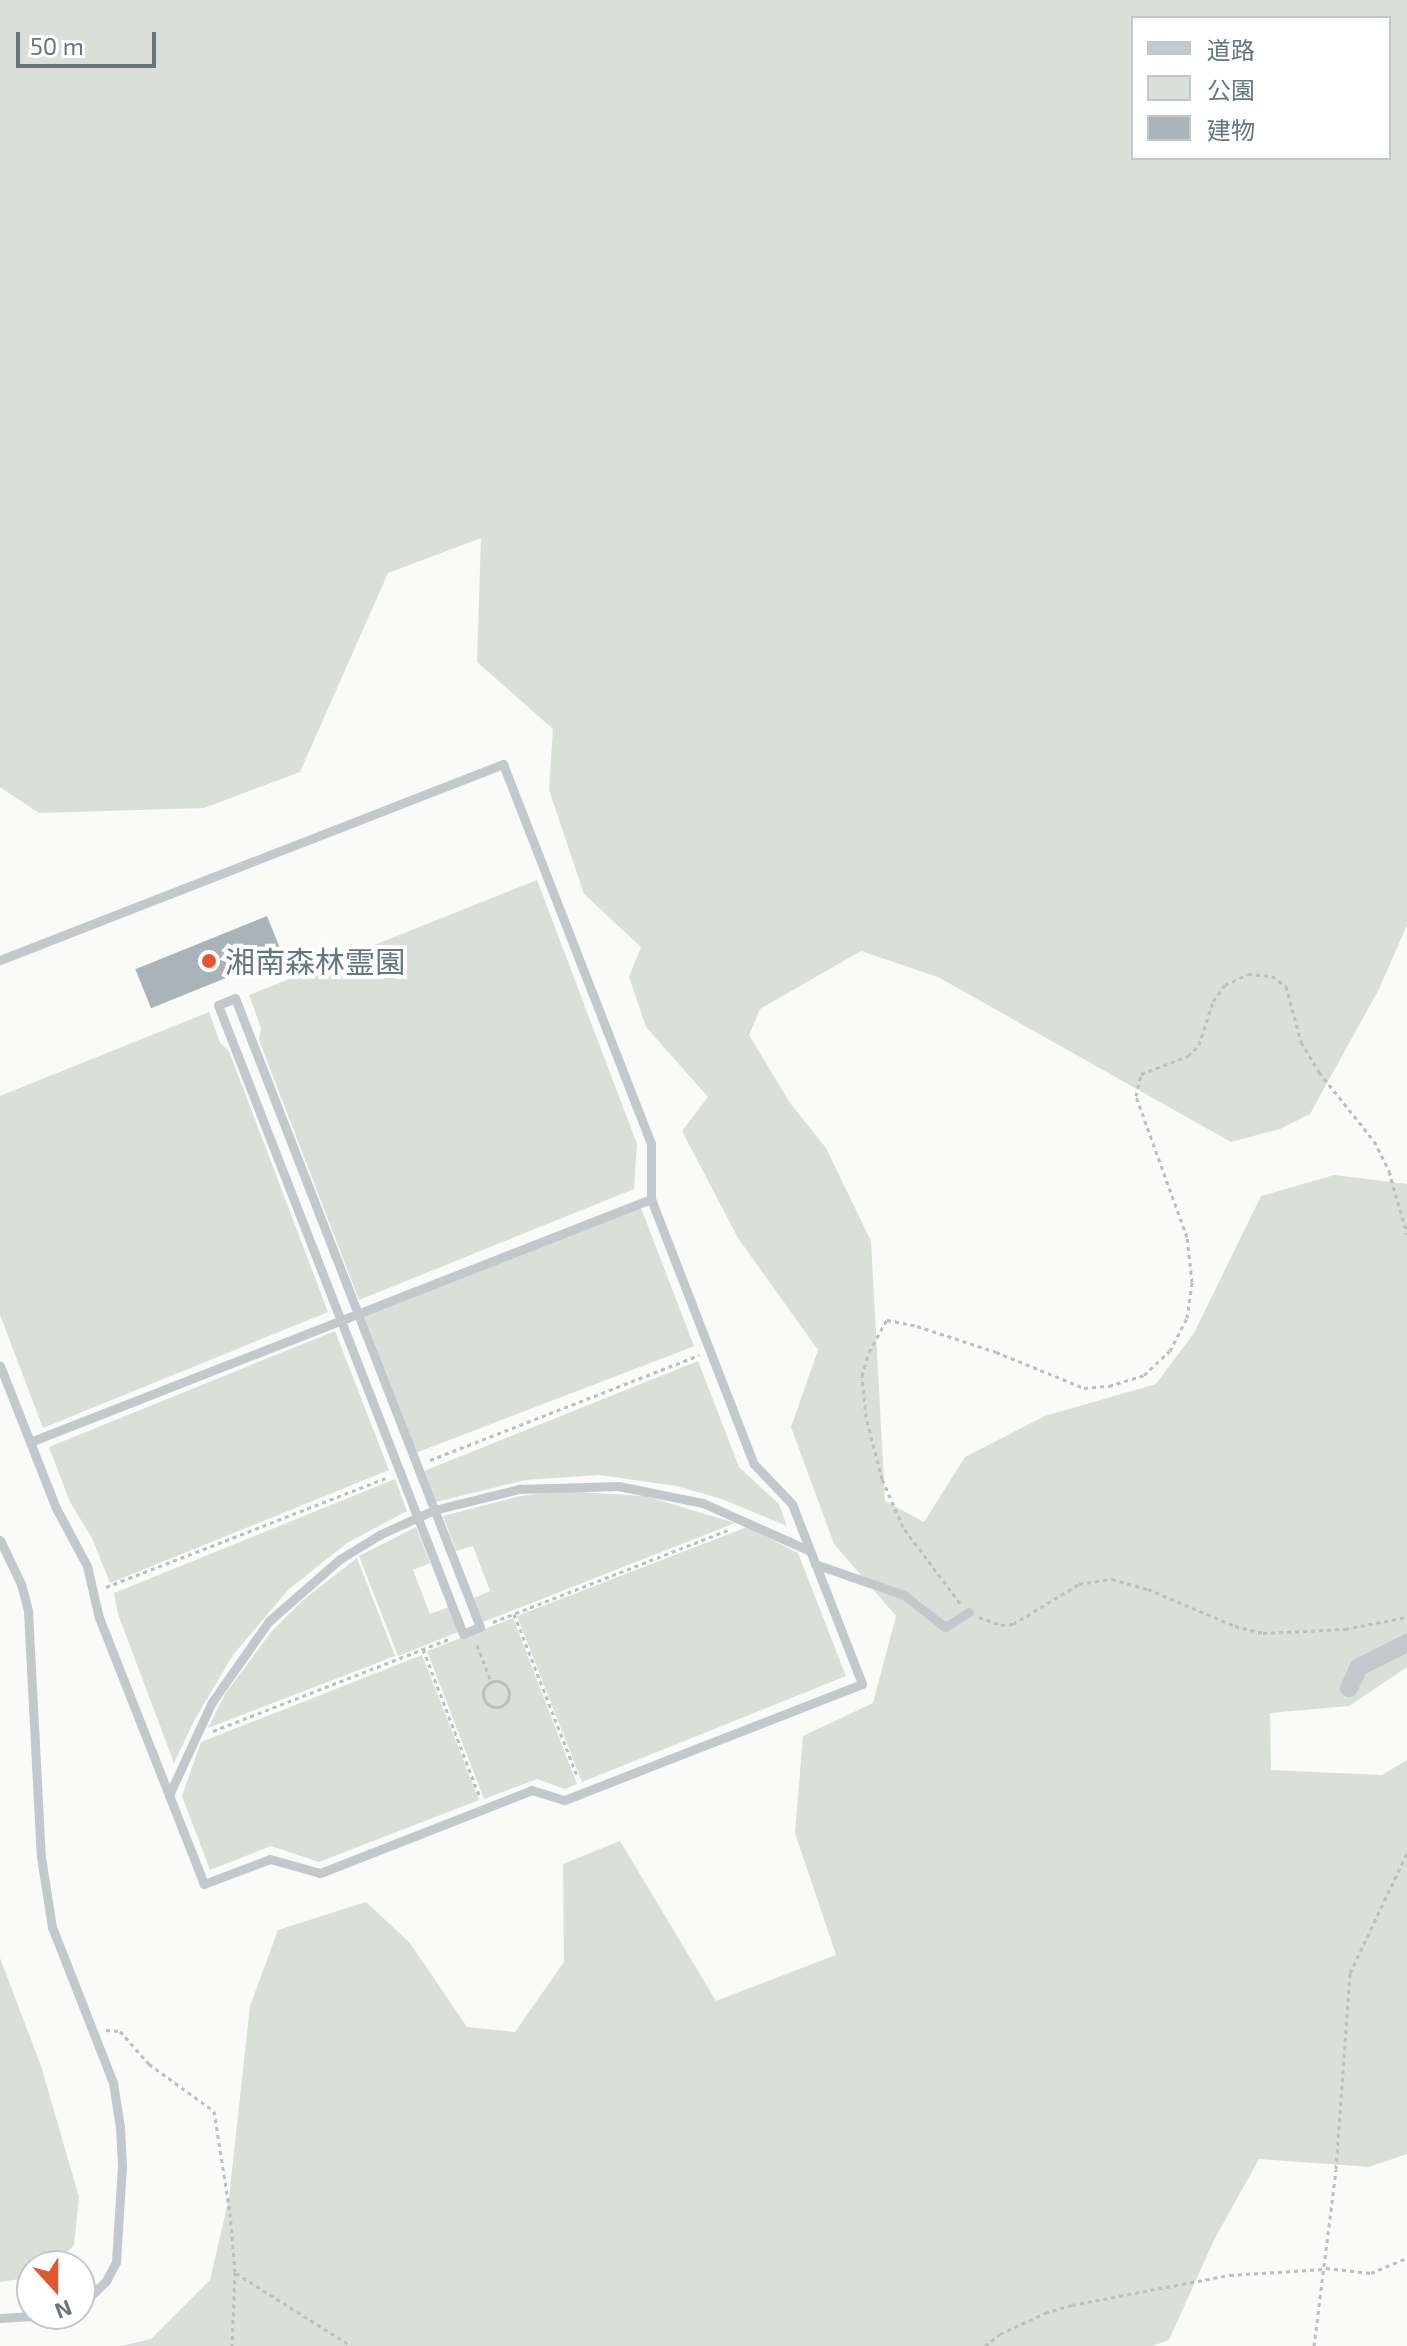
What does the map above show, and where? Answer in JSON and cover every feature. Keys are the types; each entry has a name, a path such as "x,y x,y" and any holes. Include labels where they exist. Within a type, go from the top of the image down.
{"street":[{"path":"1349,1688 1359,1667 1407,1643"}],"lane":[{"path":"0,960 503,764 651,1143 651,1199 754,1464 792,1504 862,1684 564,1800 532,1790 320,1873 270,1859 204,1884 99,1618 87,1566 56,1508 0,1366"},
{"path":"235,998 434,1510 471,1630 417,1516 218,1005 235,998"},
{"path":"30,1442 651,1199"},
{"path":"169,1795 194,1739 238,1660 269,1621 340,1559 417,1516 519,1489 618,1486 703,1503 751,1521 810,1551"},
{"path":"0,1540 21,1584 28,1611 41,1857 52,1927 113,2083 120,2127 122,2166 116,2262 106,2281 96,2291"},
{"path":"815,1564 894,1590 945,1627 969,1612"}],"path":[{"path":"1407,1234 1389,1171 1374,1141 1319,1072 1301,1042 1286,986 1272,976 1248,974 1225,985 1213,1001 1199,1045 1188,1056 1141,1074 1136,1096 1187,1237 1192,1282 1187,1318 1170,1351 1144,1375 1109,1386 1084,1388 996,1352 917,1326 887,1320 869,1352 862,1376 866,1417 882,1479 903,1527 944,1586 969,1612 1001,1625 1013,1624 1079,1584 1112,1579 1263,1633 1345,1629 1407,1617"},
{"path":"194,1739 751,1521"},
{"path":"514,1614 583,1792"},
{"path":"471,1630 491,1682"},
{"path":"423,1649 484,1808"},
{"path":"491,1682 500,1682 508,1692 500,1706 492,1706 483,1696 491,1682"},
{"path":"1314,2346 1325,2268 1347,2045 1350,1973 1407,1853"},
{"path":"120,2031 149,2064 214,2111 230,2213 235,2272 232,2346"},
{"path":"985,2346 1000,2334 1045,2313 1143,2290 1242,2273 1325,2268 1371,2273 1407,2258"},
{"path":"235,2272 351,2346"}],"green space":[{"path":"0,0 1407,0 1407,925 1379,989 1310,1114 1280,1129 1231,1142 938,977 861,951 760,1009 749,1035 790,1103 826,1148 871,1241 885,1501 924,1522 965,1457 1045,1416 1156,1384 1194,1333 1261,1196 1334,1175 1407,1184 1407,1667 1349,1706 1270,1713 1271,1770 1382,1775 1407,1760 1407,2154 1369,2167 1259,2159 1214,2240 1169,2340 1152,2346 121,2346 151,2339 210,2280 229,2198 250,2006 278,1930 366,1902 410,1943 467,2027 515,2032 564,1962 563,1864 620,1841 716,2001 836,1955 795,1833 803,1736 873,1703 896,1616 834,1544 791,1427 818,1350 738,1238 682,1131 708,1097 646,1027 629,977 641,947 584,894 549,790 553,729 477,662 481,538 388,573 300,772 204,808 39,813 0,787"},
{"path":"537,880 637,1144 634,1189 359,1300 259,1040 261,1028 249,995"},
{"path":"209,1012 220,1043 229,1051 328,1312 43,1428 0,1315 0,1096"},
{"path":"641,1208 694,1346 417,1453 364,1314"},
{"path":"335,1331 389,1470 110,1583 92,1538 70,1502 49,1447"},
{"path":"698,1361 739,1467 779,1504 787,1526 722,1499 676,1486 599,1475 525,1480 436,1502 424,1471"},
{"path":"395,1479 407,1511 347,1543 288,1590 233,1655 195,1719 174,1763 118,1614 114,1593"},
{"path":"563,1491 645,1496 735,1523 483,1622 474,1598 490,1591 473,1546 456,1551 443,1516 521,1496"},
{"path":"416,1527 430,1563 413,1570 430,1614 449,1607 458,1632 398,1656 359,1556"},
{"path":"747,1527 798,1553 846,1676 582,1782 517,1616"},
{"path":"357,1558 395,1656 208,1728 225,1694 271,1632 303,1600"},
{"path":"513,1618 577,1784 565,1789 537,1779 484,1799 427,1651"},
{"path":"422,1655 479,1800 319,1862 271,1846 210,1870 182,1796 201,1742"},
{"path":"0,1958 41,2066 79,2197 74,2245 69,2250 16,2250 16,2280 0,2282"}],"building":[{"name":"湘南森林霊園","path":"267,916 283,955 151,1008 135,969"}],"place":[{"name":"湘南森林霊園","path":"209,961"}]}
